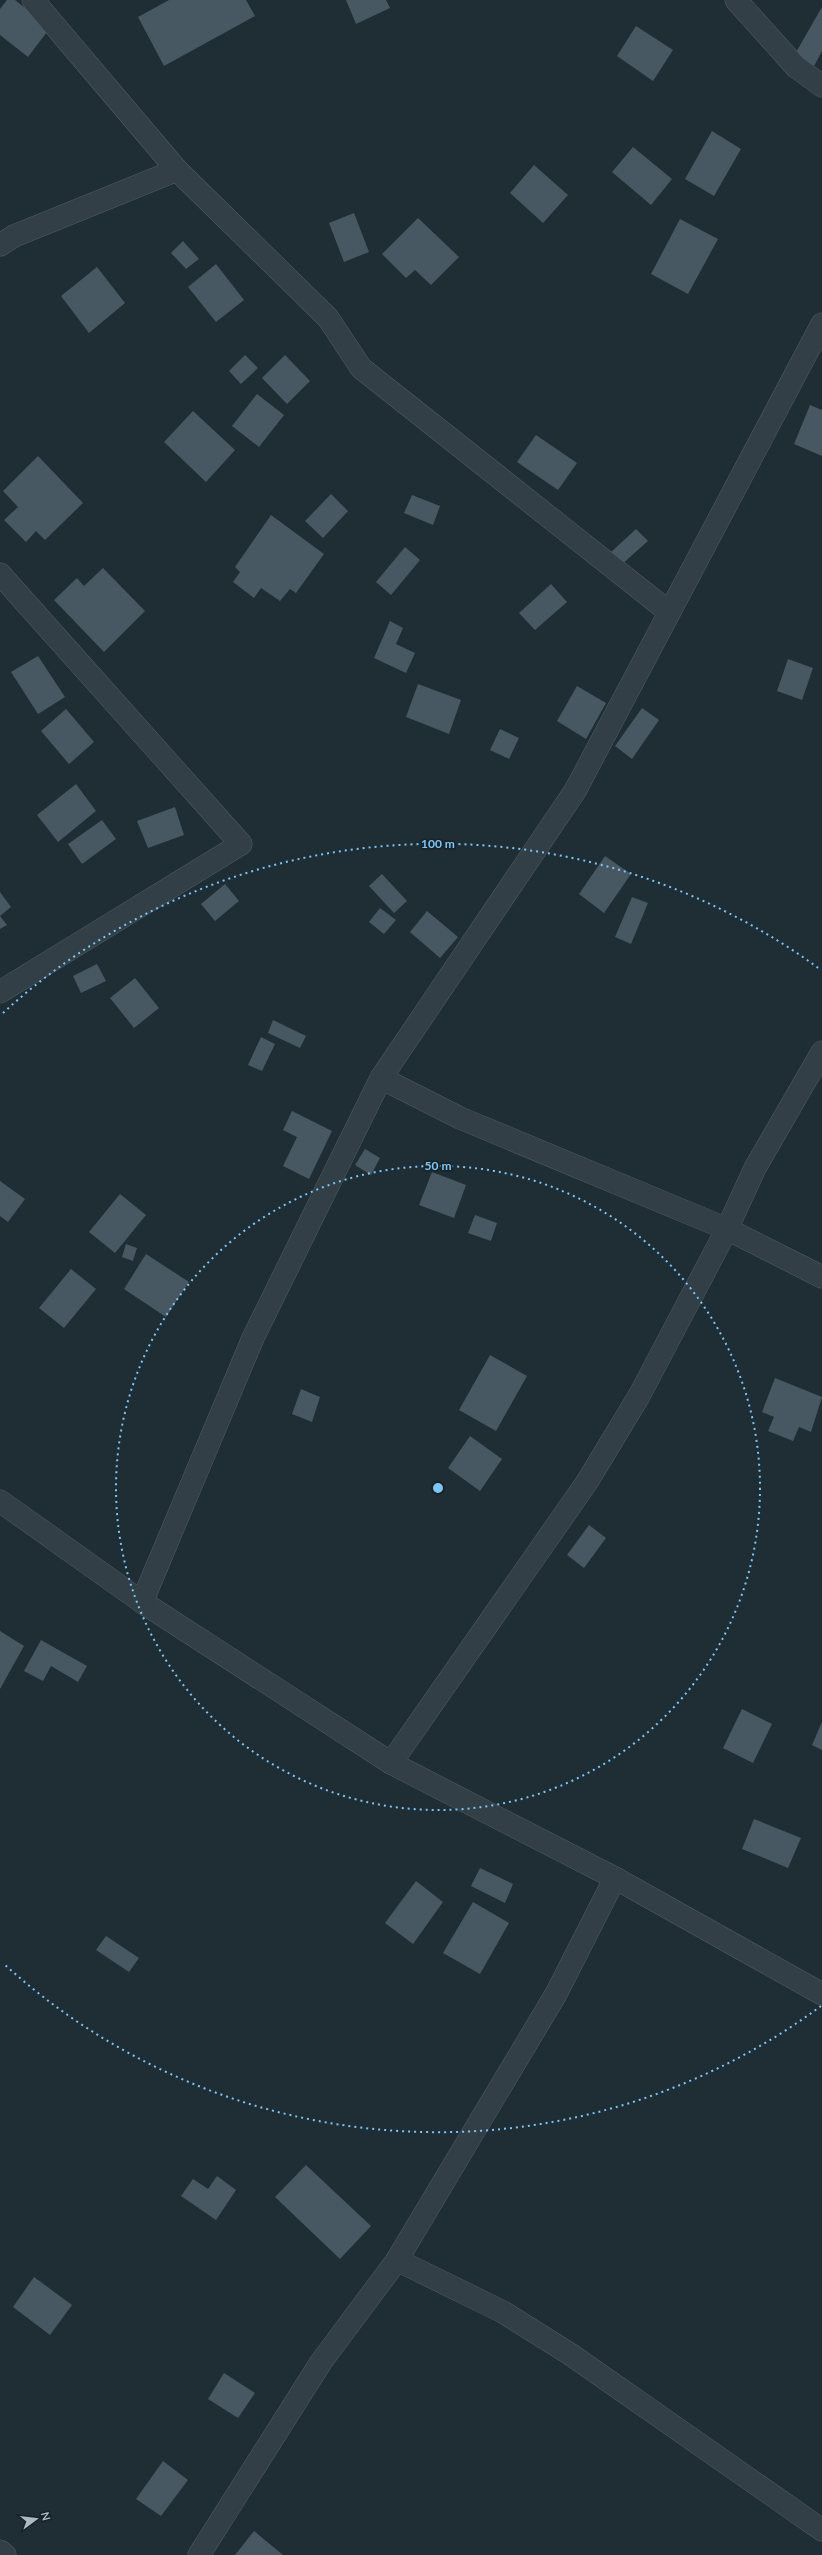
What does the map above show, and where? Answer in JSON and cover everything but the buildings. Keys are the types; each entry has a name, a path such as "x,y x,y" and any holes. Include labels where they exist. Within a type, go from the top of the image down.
{"street":[{"path":"33,0 178,170 328,318 361,368 669,612"},
{"path":"736,0 796,67 822,86"},
{"path":"0,245 14,236 178,170"},
{"path":"142,1602 253,1338 381,1078 575,791 822,324"},
{"path":"0,574 241,844 0,992"},
{"path":"391,1763 587,1482 639,1396 727,1230 755,1168 822,1052"},
{"path":"381,1078 460,1118 727,1230 822,1277"},
{"path":"0,1501 142,1602 391,1763 615,1878 822,1994"},
{"path":"199,2555 321,2362 397,2260 556,1994 615,1878"},
{"path":"397,2260 503,2312 570,2354 822,2530"},
{"path":"0,2551 5,2555"}]}
